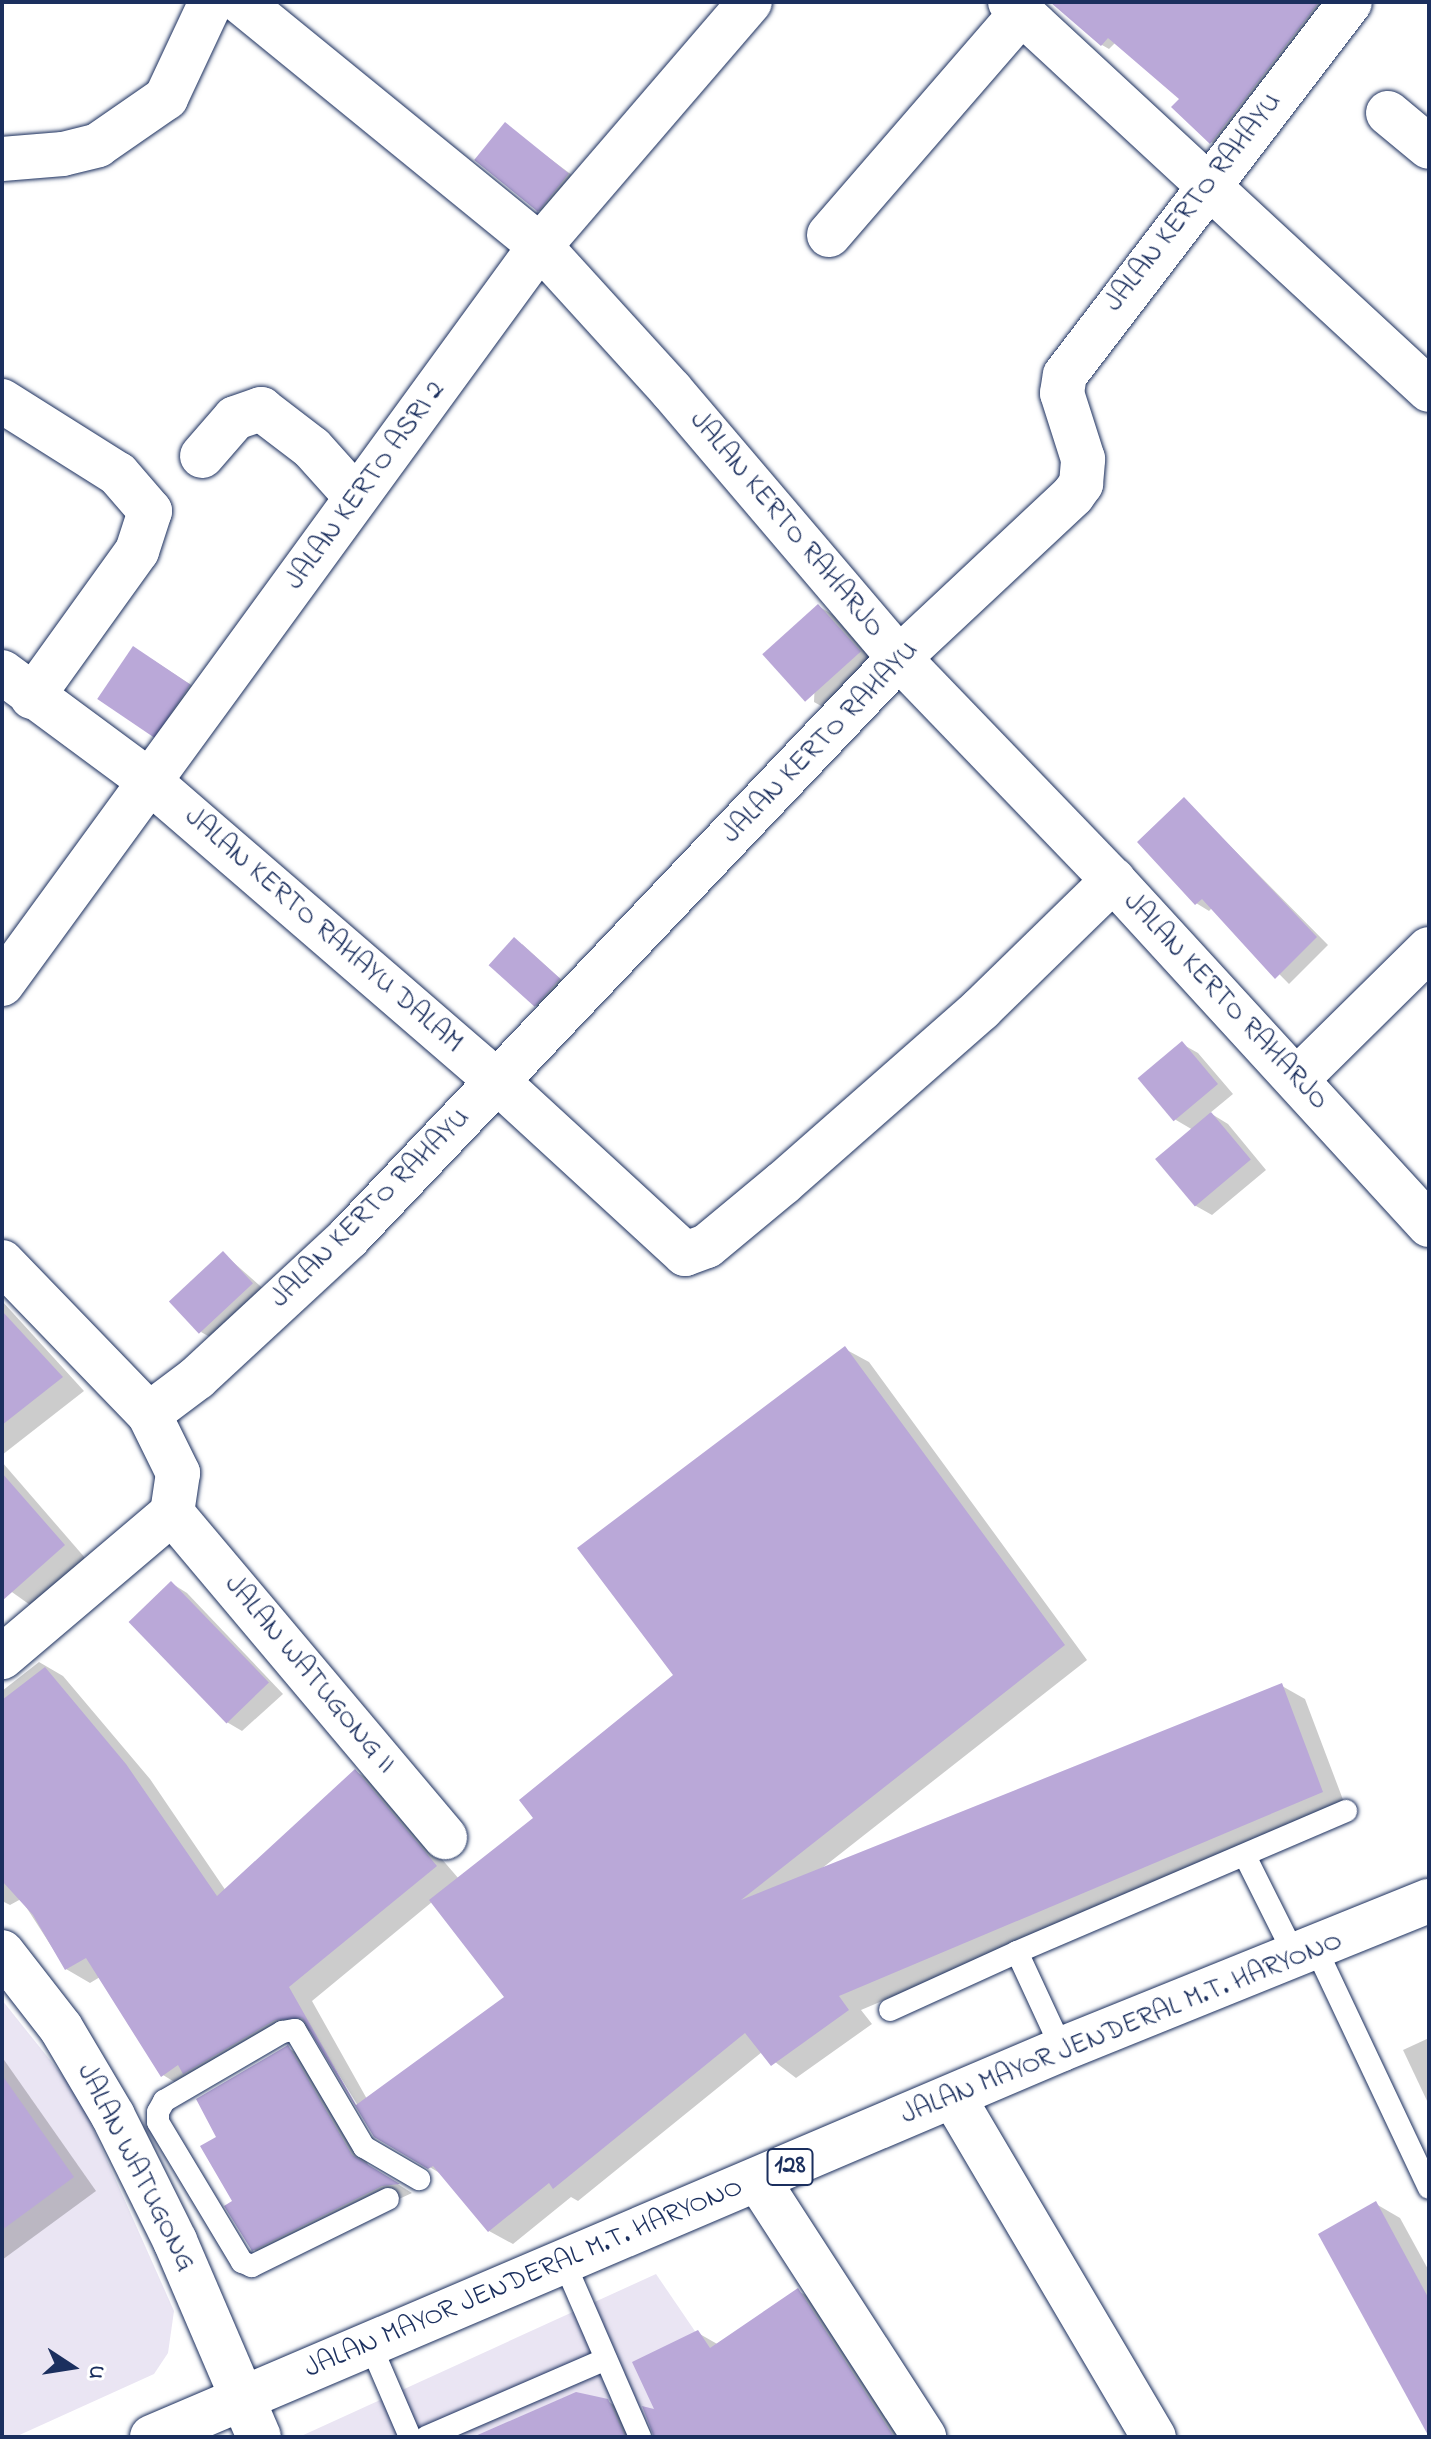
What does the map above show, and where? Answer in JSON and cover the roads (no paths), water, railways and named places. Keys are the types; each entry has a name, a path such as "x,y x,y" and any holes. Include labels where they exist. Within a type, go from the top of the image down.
{"street":[{"path":"2,159 63,154 98,145 166,98 211,2"},
{"name":"JALAN KERTO RAHARJO","path":"241,2 540,246 671,390 899,658 1113,880 1429,1225"},
{"name":"JALAN KERTO ASRI 2","path":"2,984 77,887 148,780 540,246 750,2"},
{"name":"JALAN KERTO RAHAYU","path":"149,1414 197,1378 349,1237 899,658 1081,484 1083,459 1062,393 1065,375 1350,2"},
{"path":"829,235 1015,7 1206,188 1429,390"},
{"path":"1388,113 1429,147"},
{"path":"2,401 118,474 150,511 137,551 17,685"},
{"path":"202,456 235,418 261,409 312,448 356,497"},
{"name":"JALAN KERTO RAHAYU DALAM","path":"17,685 148,780 498,1082 685,1254 707,1246 783,1183 981,1009 1113,880"},
{"path":"1297,1079 1429,949"},
{"path":"2,1262 149,1414 178,1473 172,1513 2,1657"},
{"name":"JALAN WATUGONG II","path":"172,1513 445,1837"},
{"name":"JALAN MAYOR JENDERAL M.T. HARYONO","path":"152,2437 252,2417 370,2344 954,2098 1062,2049 1306,1954 1429,1901"},
{"name":"JALAN WATUGONG","path":"2,1952 61,2028 113,2116 252,2417"},
{"path":"954,2098 1154,2437"},
{"path":"758,2180 924,2437"}],"lane":[{"path":"890,2010 1017,1952 1246,1858 1346,1811"},
{"path":"1246,1858 1306,1954 1429,2188"},
{"path":"1017,1952 1062,2049"},
{"path":"388,2199 252,2266 242,2262 158,2122 158,2112 164,2101 282,2032 295,2030 364,2147 419,2179"},
{"path":"564,2262 640,2437"},
{"path":"370,2344 410,2437"},
{"path":"426,2437 606,2359"}]}
